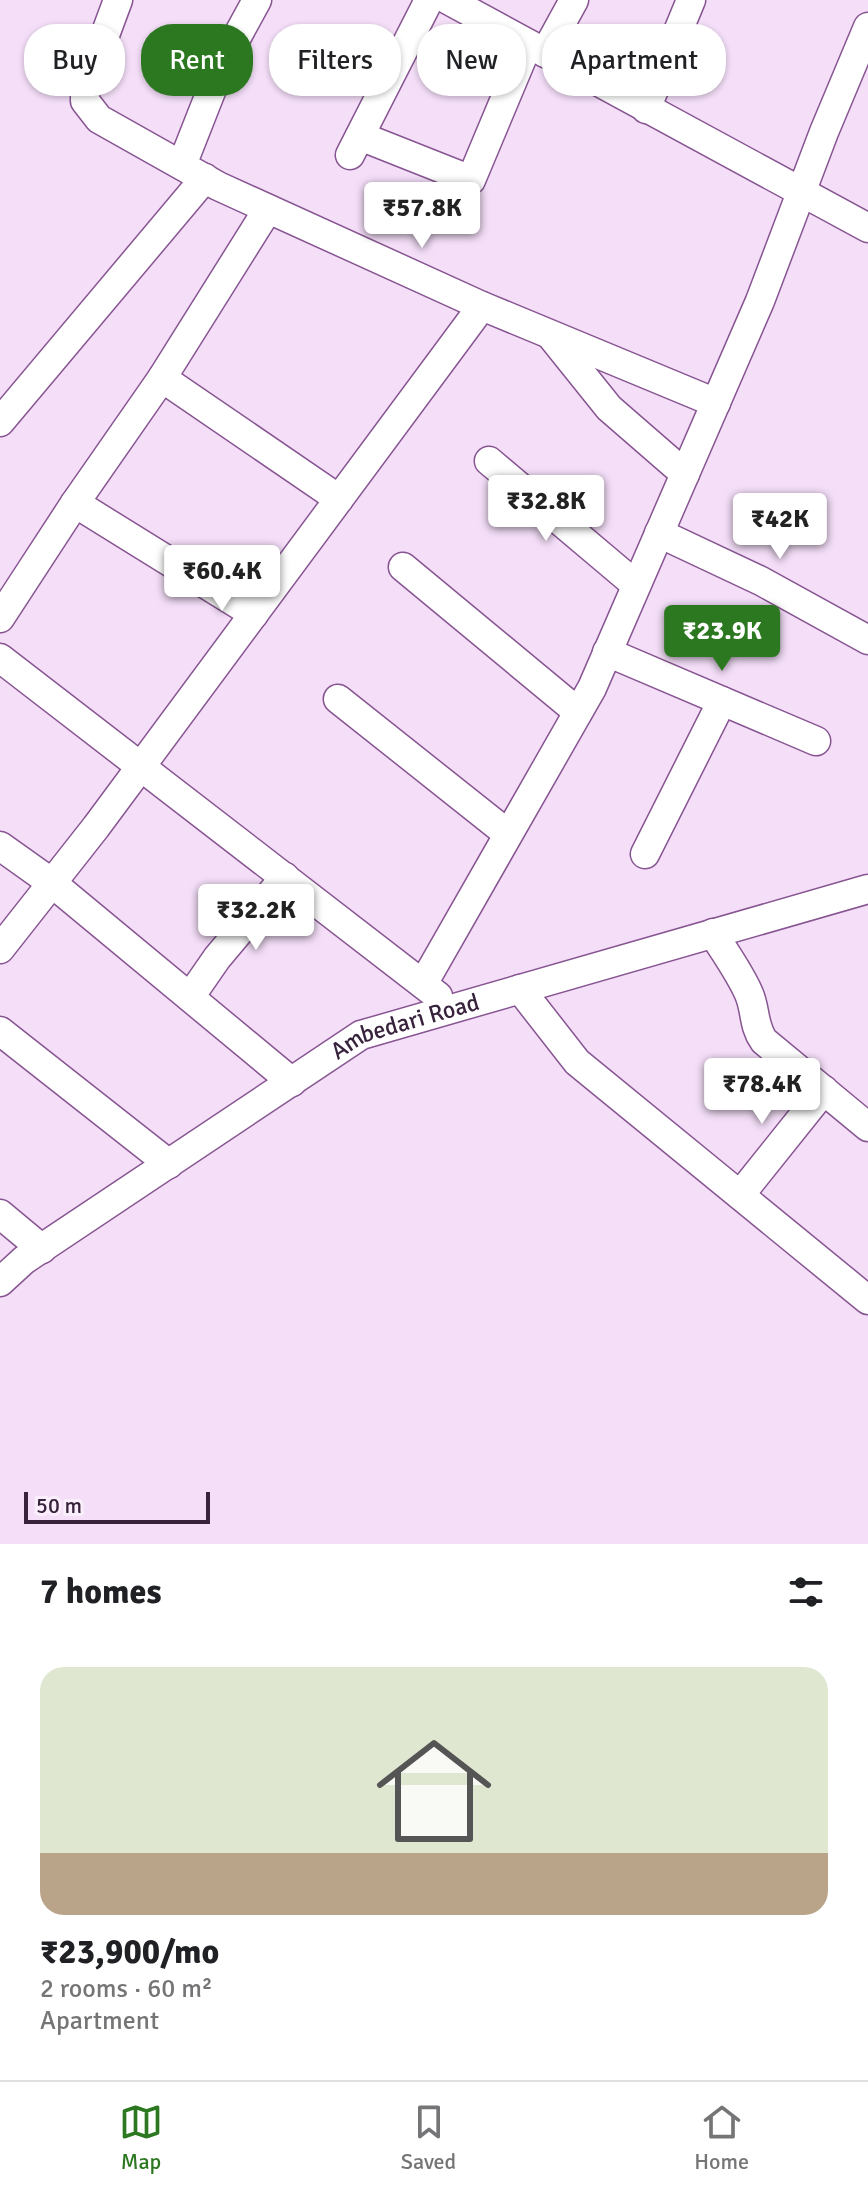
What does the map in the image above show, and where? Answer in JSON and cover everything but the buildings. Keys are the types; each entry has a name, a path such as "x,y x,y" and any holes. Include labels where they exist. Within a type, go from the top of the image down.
{"street":[{"path":"118,0 85,89 85,101 99,119 112,129 268,209 482,306 716,403"},
{"path":"0,422 193,172 221,66 257,0"},
{"path":"429,0 355,146 471,180 537,49 574,0"},
{"path":"448,0 868,228"},
{"path":"646,109 691,0"},
{"path":"423,984 578,712 607,652 760,301 868,27"},
{"path":"0,618 162,378 268,209"},
{"path":"0,949 141,766 482,306"},
{"path":"548,333 609,408 685,474"},
{"path":"162,378 339,499"},
{"path":"489,461 636,585"},
{"path":"75,503 254,614"},
{"path":"659,533 866,632"},
{"path":"403,567 578,712"},
{"path":"607,652 816,741"},
{"path":"0,658 454,1009"},
{"path":"338,699 508,834"},
{"path":"645,854 722,701"},
{"path":"0,846 52,883 292,1082"},
{"path":"190,997 217,958 285,877"},
{"name":"Ambedari Road","path":"0,1282 42,1249 361,1035 868,889"},
{"path":"713,933 747,990 753,1005 754,1021 764,1041 868,1127"},
{"path":"520,989 577,1062 868,1300"},
{"path":"0,1031 169,1164"},
{"path":"740,1195 824,1090"},
{"path":"0,1214 42,1249"}]}
